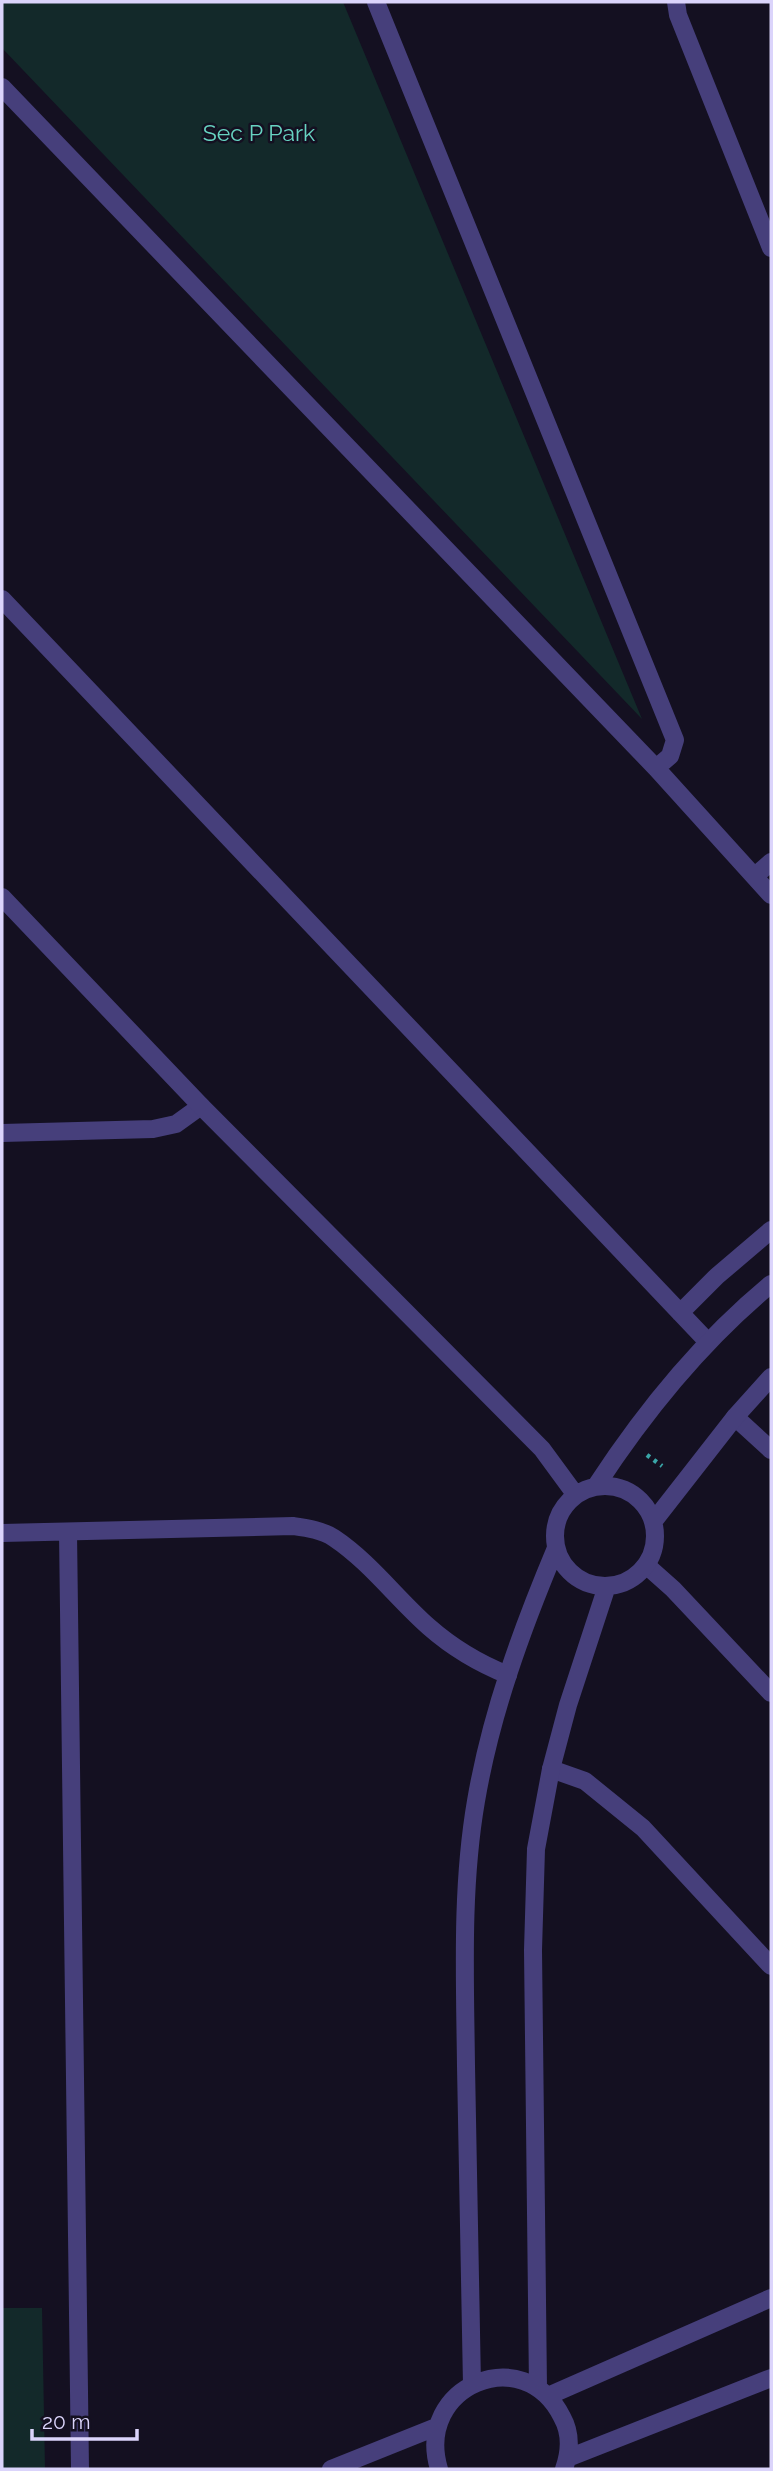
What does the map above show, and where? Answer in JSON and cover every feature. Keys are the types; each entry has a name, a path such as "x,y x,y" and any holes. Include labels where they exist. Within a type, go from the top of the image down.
{"street":[{"path":"376,2 675,740 670,756 656,768"},
{"path":"676,2 678,15 771,248"},
{"path":"2,87 656,768 771,895"},
{"path":"2,599 708,1342"},
{"path":"755,876 771,862"},
{"path":"2,897 201,1106 542,1449 575,1494"},
{"path":"2,1133 153,1129 176,1124 201,1106"},
{"path":"680,1313 717,1276 771,1230"},
{"path":"596,1486 626,1440 708,1342 771,1284"},
{"path":"653,1522 735,1417 771,1377"},
{"path":"735,1417 768,1440"},
{"path":"596,1486 614,1486 631,1493 645,1505 653,1522 655,1536 652,1551 646,1565 629,1580 607,1586 590,1584 574,1576 563,1564 556,1548 555,1528 561,1509 575,1494 596,1486"},
{"path":"2,1534 293,1526 318,1530 333,1537 355,1555 430,1629 476,1662 508,1675"},
{"path":"68,1532 80,2469"},
{"path":"472,2385 465,1993 467,1884 476,1800 508,1675 517,1643 556,1548"},
{"path":"646,1565 673,1589 771,1693"},
{"path":"543,2392 533,1889 536,1849 551,1769 568,1705 607,1586"},
{"path":"551,1769 585,1782 643,1828 771,1966"},
{"path":"543,2392 771,2298"},
{"path":"439,2469 434,2443 436,2427 449,2402 472,2385 505,2377 523,2381 543,2392 559,2409 566,2424 569,2441 566,2464"},
{"path":"566,2464 771,2378"},
{"path":"331,2469 436,2427"}],"path":[{"path":"626,1440 683,1481"}],"green space":[{"name":"Sec P Park","path":"2,2 343,2 642,719 2,48"},
{"path":"2,2308 42,2308 45,2469 2,2469"}]}
